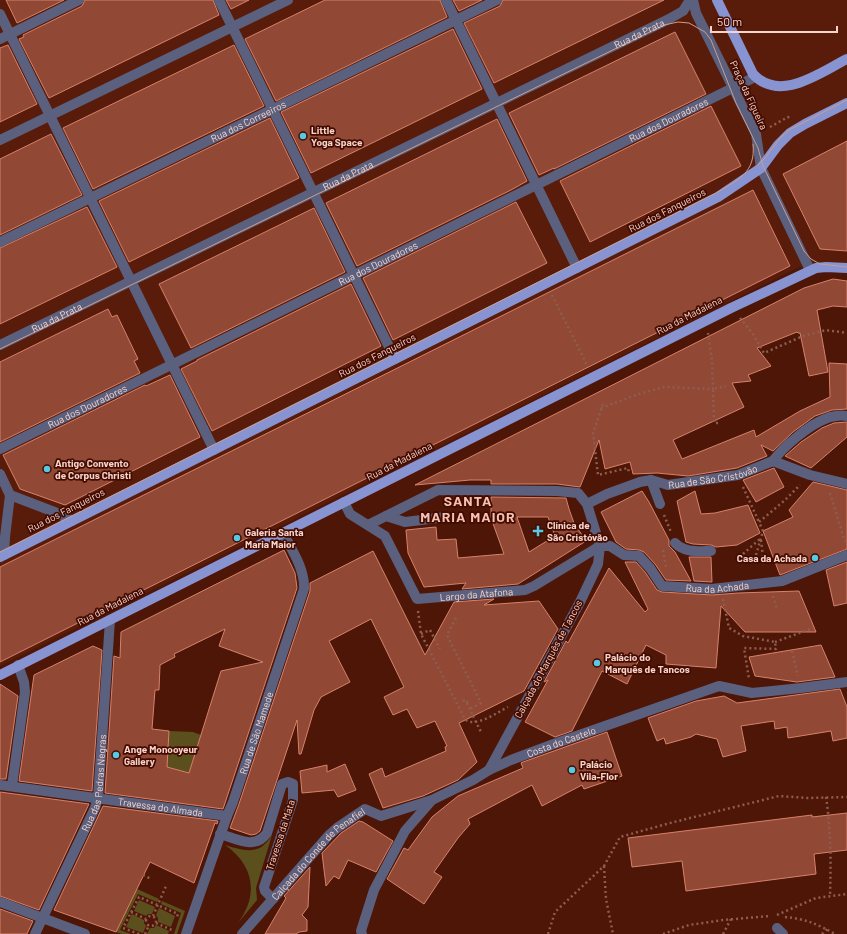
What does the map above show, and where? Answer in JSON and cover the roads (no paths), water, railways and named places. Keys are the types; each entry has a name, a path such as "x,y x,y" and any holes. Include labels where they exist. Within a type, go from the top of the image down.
{"main road":[{"name":"Praça da Figueira","path":"717,0 751,71 755,77 768,86 789,86 803,82 847,60"},
{"path":"761,168 778,145 790,133 847,103"},
{"name":"Rua dos Fanqueiros","path":"2,556 718,197 761,168"},
{"name":"Rua da Madalena","path":"0,674 284,533 706,320 810,270 820,267 847,268"}],"street":[{"path":"0,38 79,0"},
{"path":"219,0 395,359"},
{"path":"0,140 288,0"},
{"path":"446,0 577,268"},
{"name":"Rua dos Correeiros","path":"0,242 496,0"},
{"name":"Praça da Figueira","path":"691,0 756,134 761,168 810,270"},
{"name":"Rua da Prata","path":"0,345 675,16 683,10 691,0"},
{"path":"0,14 214,450"},
{"name":"Rua dos Douradores","path":"0,449 755,77"},
{"path":"847,416 827,418 811,426 778,454 773,461 810,474 847,484"},
{"name":"Rua de São Cristóvão","path":"651,480 668,485 738,475 773,461"},
{"path":"0,474 10,495 2,556"},
{"path":"586,504 607,494 640,482 651,480 660,504"},
{"path":"344,502 350,514 368,525 438,490 557,491 578,493 586,504 600,546"},
{"path":"10,495 57,513 72,521"},
{"path":"386,516 405,522 446,517"},
{"name":"Largo da Atafona","path":"368,525 385,536 417,599 525,590 600,546"},
{"name":"Rua de São Mamede","path":"186,934 220,834 233,802 304,589 302,570 284,533"},
{"path":"675,543 680,548 687,551 711,551"},
{"name":"Rua da Achada","path":"600,546 610,546 624,555 639,556 650,568 662,586 712,589 782,581 847,555"},
{"name":"Calçada do Marquês de Tancos","path":"489,770 580,602 598,564 600,546"},
{"name":"Rua das Pedras Negras","path":"35,934 95,808 98,798 110,620"},
{"path":"12,786 25,692 24,682 18,665"},
{"name":"Costa do Castelo","path":"362,934 374,890 405,831 432,800 473,780 489,770 551,744 719,686 752,693 847,682"},
{"name":"Travessa da Mata","path":"220,834 247,843 254,843 262,838 267,833 282,784 288,782 293,784 293,800 264,887 265,891 274,899"},
{"name":"Travessa do Almada","path":"0,784 227,816"},
{"name":"Calçada do Conde de Penafiel","path":"242,934 333,831 365,810 381,816 432,800"},
{"path":"0,902 85,934"}],"tram line":[{"path":"0,349 664,25 678,22 689,23 705,32 711,40 736,103 758,148 763,166 804,251 811,259 820,264 847,267"},
{"path":"758,165 781,137 789,130 847,100"},
{"path":"0,552 716,193 738,179 748,169 752,162 753,144"}],"place":[{"name":"Little Yoga Space","path":"303,136"},
{"name":"Antigo Convento de Corpus Christi","path":"47,469"},
{"name":"Clínica de São Cristóvão","path":"538,531"},
{"name":"Galeria Santa Maria Maior","path":"237,538"},
{"name":"Casa da Achada","path":"815,558"},
{"name":"Palácio do Marquês de Tancos","path":"597,663"},
{"name":"Ange Monooyeur Gallery","path":"116,755"},
{"name":"Palácio Vila-Flor","path":"572,770"}],"district":[{"name":"SANTA MARIA MAIOR","path":"468,508"}]}
